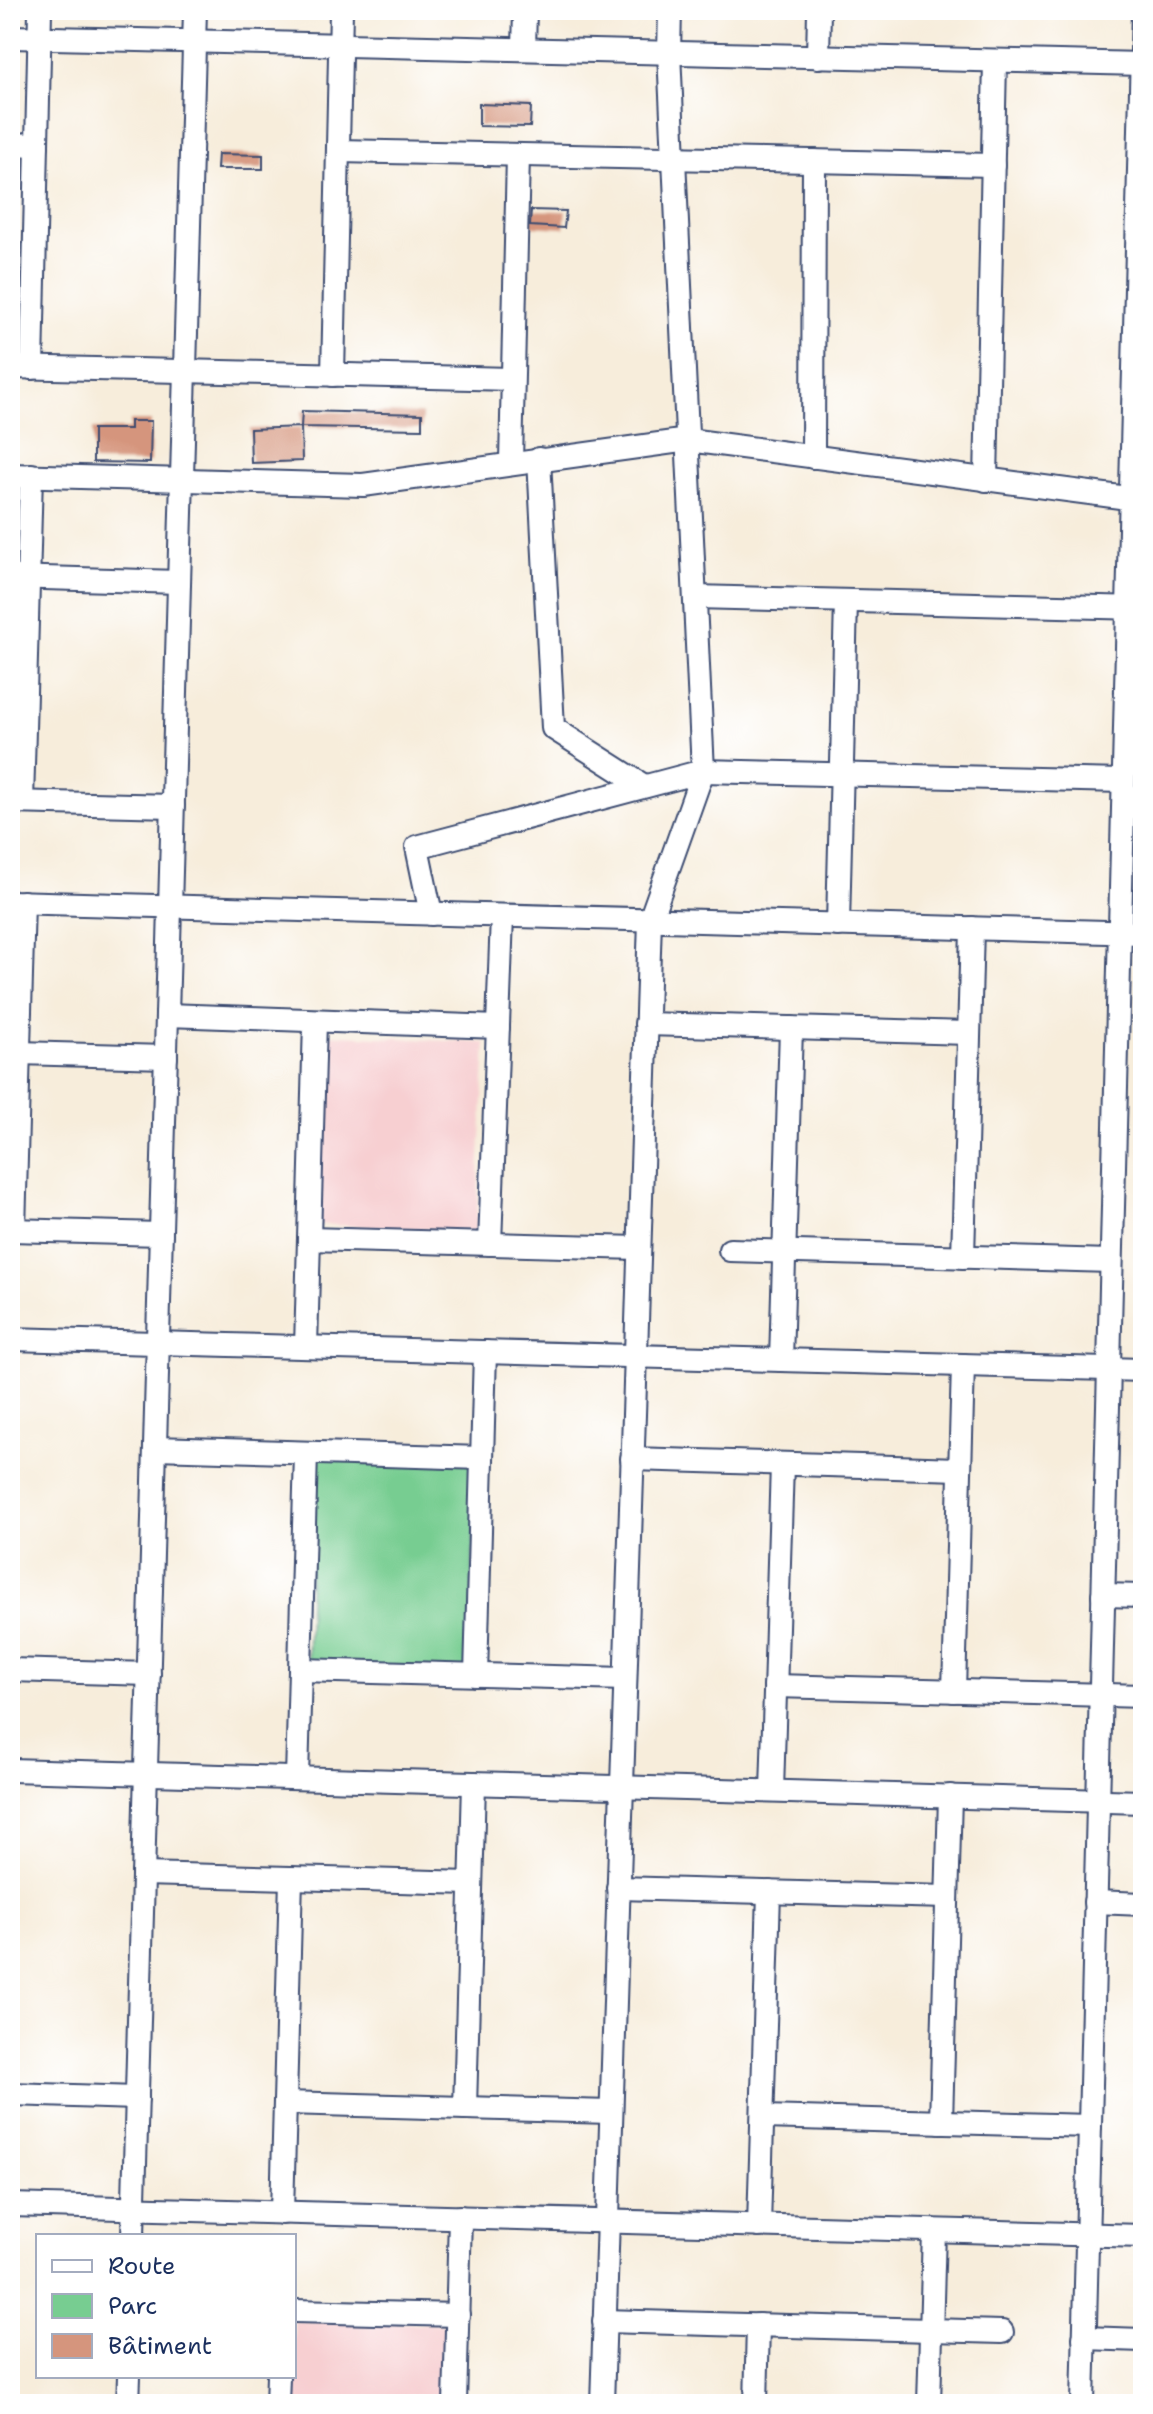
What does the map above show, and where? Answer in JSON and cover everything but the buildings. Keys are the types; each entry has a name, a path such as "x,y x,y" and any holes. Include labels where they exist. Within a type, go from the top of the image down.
{"street":[{"path":"40,10 37,145 21,368 512,379"},
{"path":"133,2234 195,10"},
{"path":"333,375 341,10"},
{"path":"524,49 525,10"},
{"path":"602,2404 650,920 703,771 669,53 670,10"},
{"path":"818,57 819,10"},
{"path":"1083,2404 1123,781 1136,608 1143,10"},
{"path":"10,37 1142,64"},
{"path":"986,480 995,61"},
{"path":"10,144 37,145"},
{"path":"338,151 993,165"},
{"path":"511,462 518,155"},
{"path":"813,457 814,161"},
{"path":"173,806 16,802 21,475 363,485 511,462 688,440 1137,499"},
{"path":"539,459 553,728 644,786"},
{"path":"19,577 179,582"},
{"path":"695,597 1136,608"},
{"path":"838,925 846,601"},
{"path":"431,914 417,847 703,771 1123,781"},
{"path":"161,1234 12,1230 18,1053 15,1010 16,902 1143,933"},
{"path":"490,1244 502,916"},
{"path":"963,1257 972,928"},
{"path":"167,1015 498,1027"},
{"path":"306,1347 315,1021"},
{"path":"646,1024 969,1033"},
{"path":"781,1360 791,1028"},
{"path":"18,1053 166,1057"},
{"path":"309,1239 639,1248"},
{"path":"730,1250 1111,1261"},
{"path":"10,1339 1143,1370"},
{"path":"476,1675 485,1352"},
{"path":"954,1691 963,1365"},
{"path":"155,1448 482,1458"},
{"path":"297,1778 306,1453"},
{"path":"632,1459 960,1469"},
{"path":"772,1791 782,1464"},
{"path":"1103,1595 1143,1596"},
{"path":"10,1670 149,1674"},
{"path":"300,1670 625,1679"},
{"path":"775,1686 1143,1696"},
{"path":"10,1770 1143,1802"},
{"path":"465,2108 474,1783"},
{"path":"941,2122 950,1796"},
{"path":"143,1874 471,1883"},
{"path":"282,2213 291,1878"},
{"path":"618,1888 947,1897"},
{"path":"759,2226 769,1892"},
{"path":"1095,1902 1143,1904"},
{"path":"10,2094 137,2098"},
{"path":"285,2103 611,2112"},
{"path":"763,2117 1090,2126"},
{"path":"10,2205 1143,2236"},
{"path":"455,2404 460,2217"},
{"path":"929,2404 934,2231"},
{"path":"296,2311 458,2315"},
{"path":"604,2321 1002,2332"},
{"path":"756,2404 758,2325"},
{"path":"1084,2338 1143,2340"},
{"path":"128,2404 129,2378"},
{"path":"277,2404 278,2378"}],"shaded area":[{"path":"324,1034 486,1043 476,1232 314,1224"},
{"path":"296,2321 446,2324 445,2404 290,2404 290,2378 296,2378"}],"green space":[{"path":"313,1455 476,1460 470,1672 307,1667"}]}
